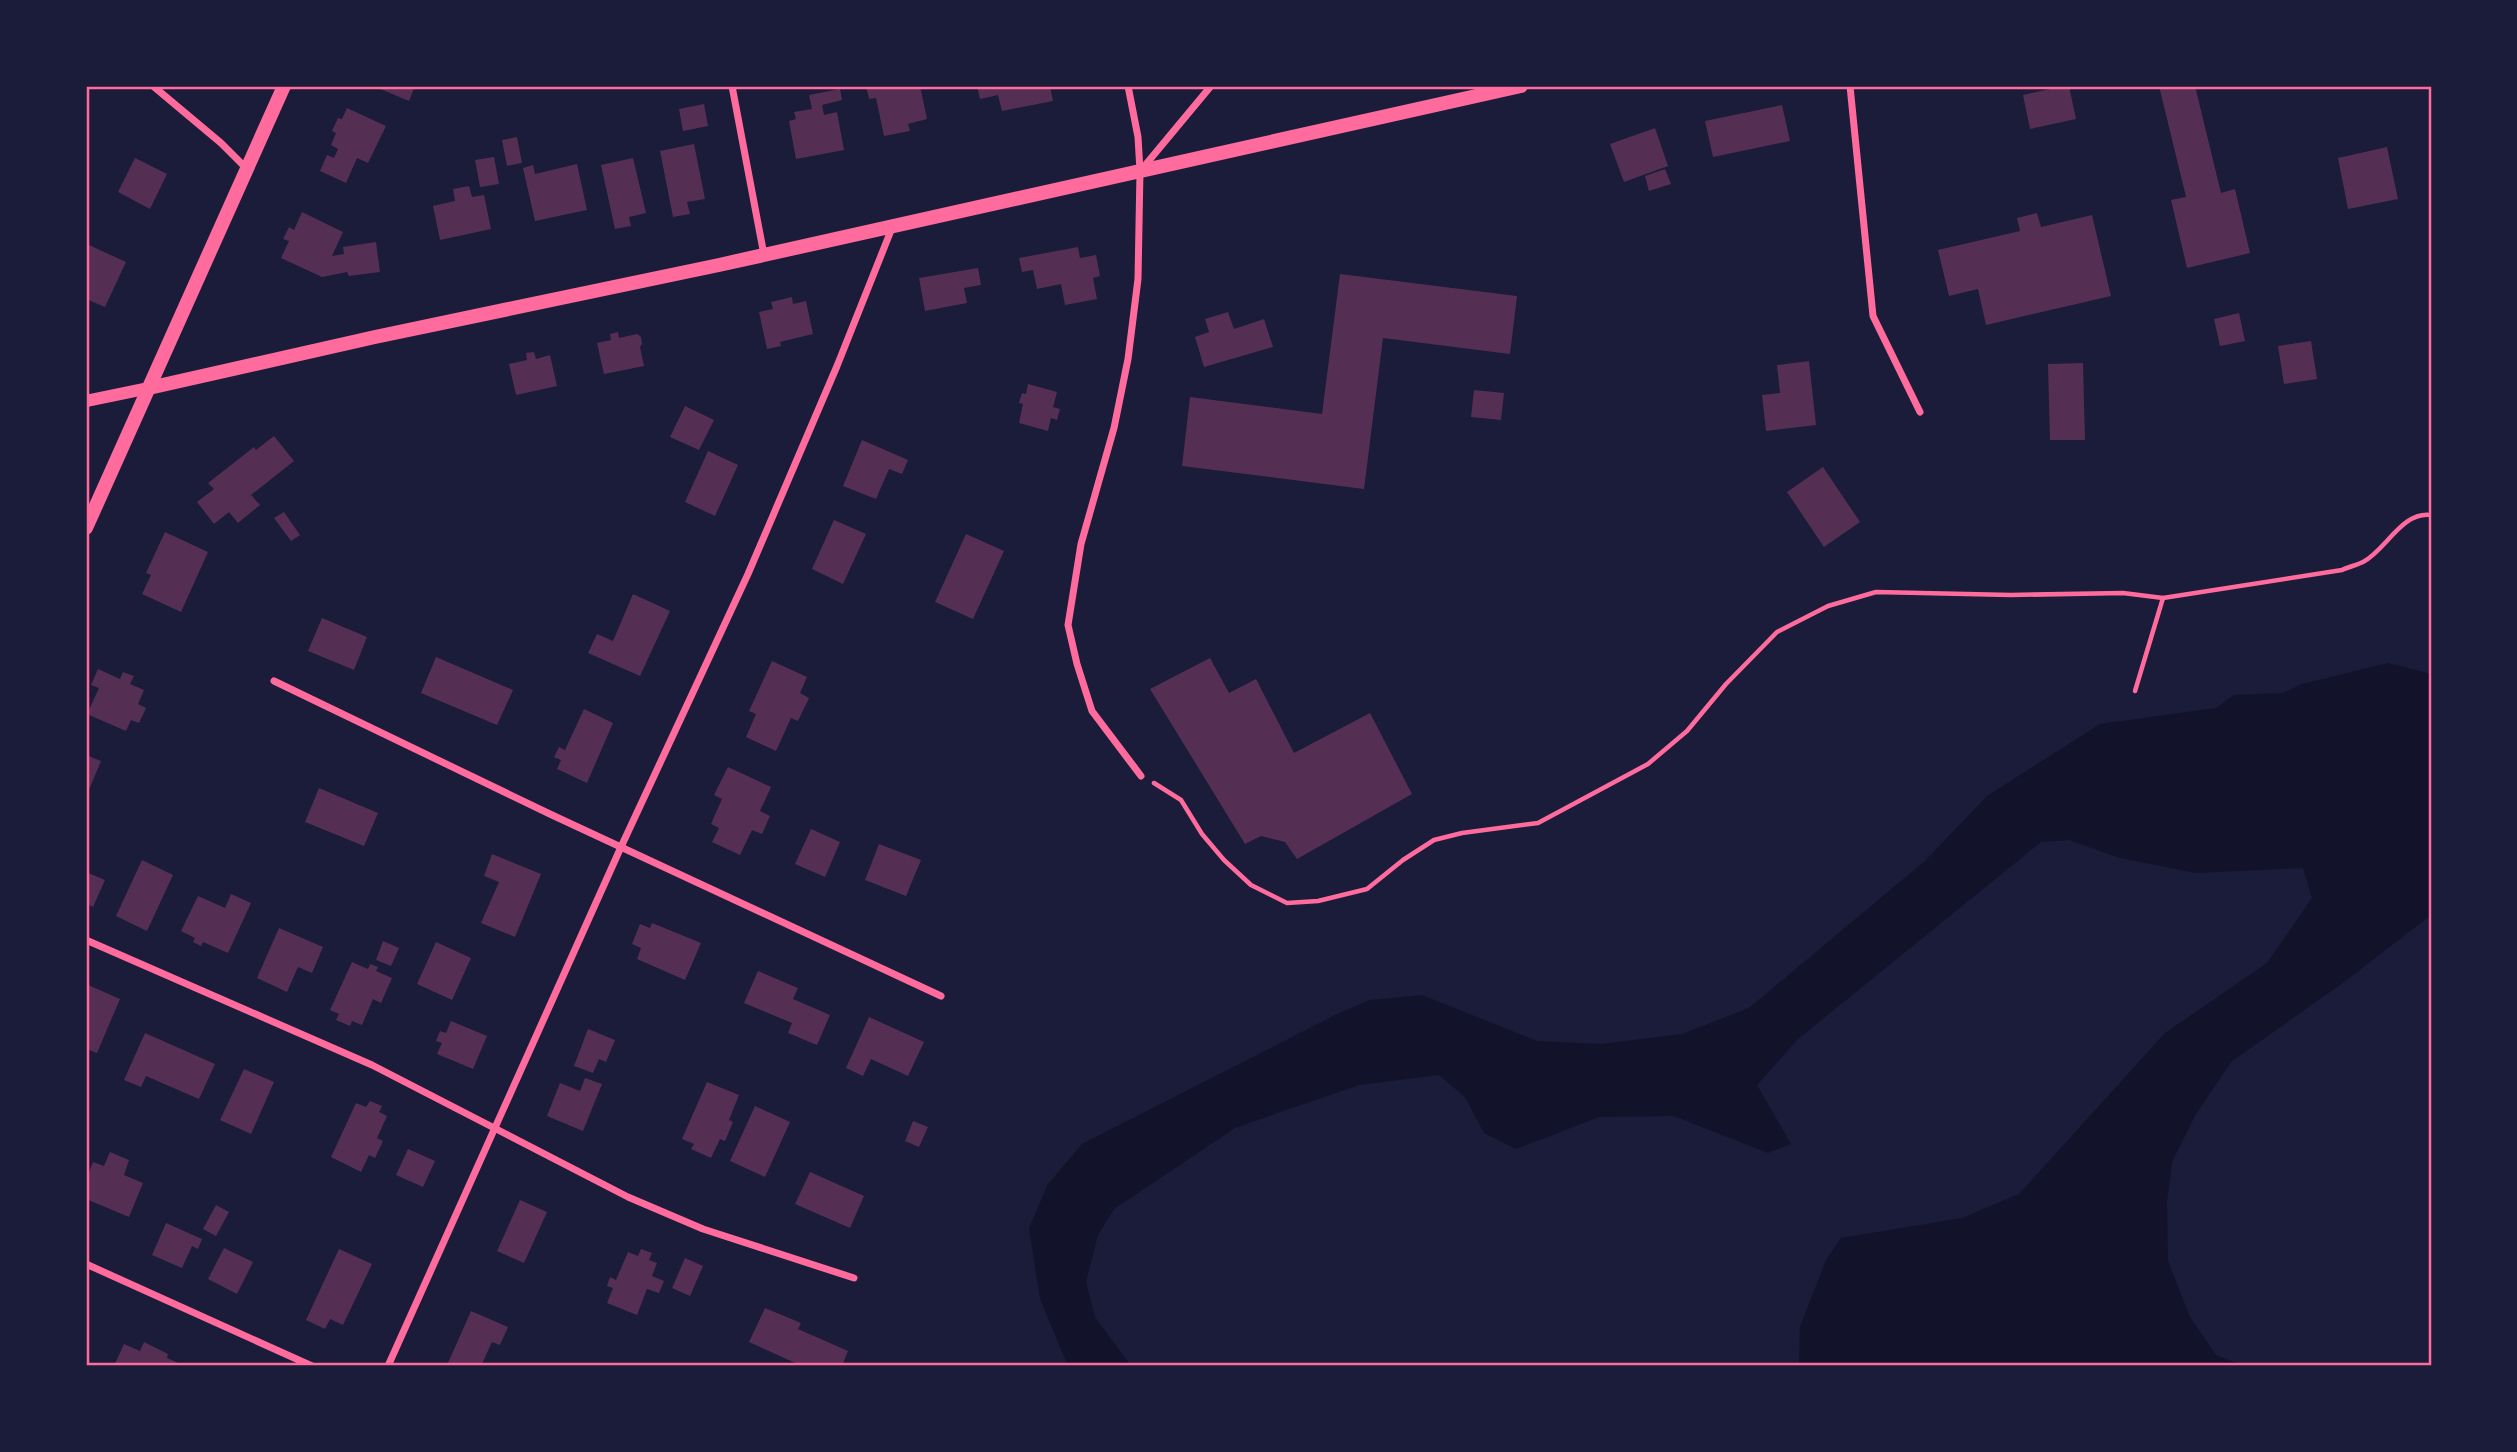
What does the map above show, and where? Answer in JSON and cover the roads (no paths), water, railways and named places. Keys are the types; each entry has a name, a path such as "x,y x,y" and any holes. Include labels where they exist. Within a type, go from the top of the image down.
{"main road":[{"path":"86,528 284,86"},
{"path":"149,388 764,255 1521,86"}],"street":[{"path":"153,86 221,142 246,168"},
{"path":"732,86 764,255"},
{"path":"1129,86 1138,137 1140,171 1139,271 1128,359 1114,428 1081,544 1068,625 1077,664 1093,711 1141,776"},
{"path":"1140,171 1211,86"},
{"path":"1850,86 1873,316 1920,412"},
{"path":"388,1366 621,847 748,575 837,366 892,226"},
{"path":"86,401 149,388"},
{"path":"274,681 941,996"},
{"path":"86,940 372,1065 617,1191 694,1226 854,1278"},
{"path":"86,1264 312,1366"}]}
